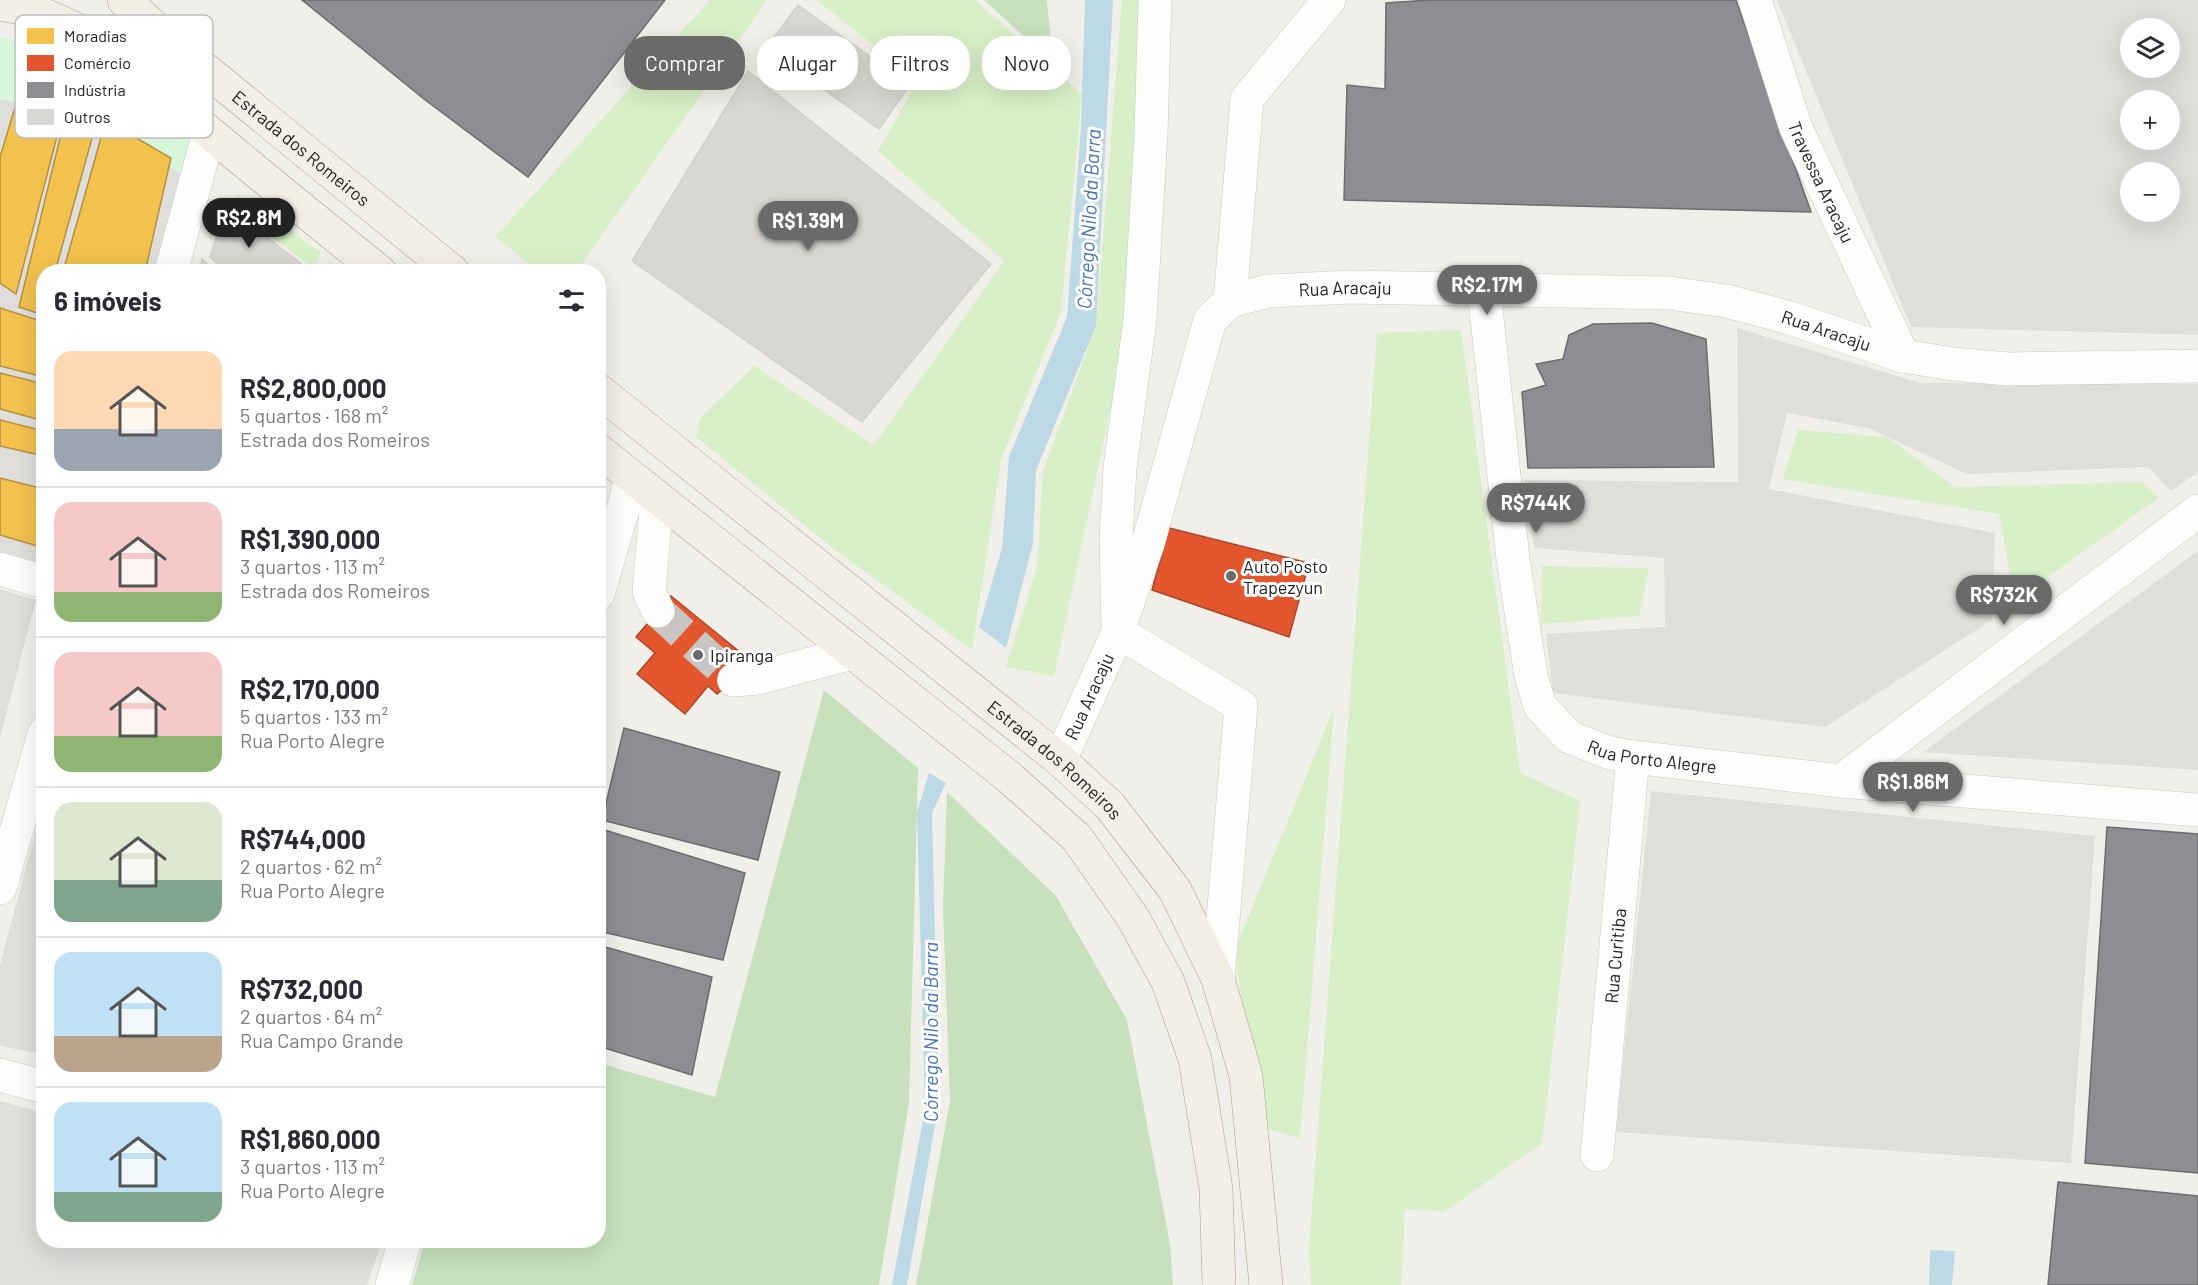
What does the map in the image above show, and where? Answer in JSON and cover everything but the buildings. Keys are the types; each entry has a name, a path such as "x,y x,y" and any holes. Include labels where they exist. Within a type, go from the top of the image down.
{"main road":[{"name":"Estrada dos Romeiros","path":"124,0 141,15"},
{"path":"0,4 30,8 45,15"},
{"name":"Estrada dos Romeiros","path":"213,76 443,264"},
{"path":"213,136 370,264"},
{"name":"Estrada dos Romeiros","path":"606,396 1060,760 1110,806 1175,890 1218,979 1246,1076 1266,1285"},
{"path":"606,456 1010,778 1077,838 1134,918 1168,982 1195,1059 1216,1189 1219,1285"}],"street":[{"path":"1155,0 1151,134 1141,309 1120,468 1116,538 1118,632 1241,706 1218,979"},
{"path":"1230,302 1247,99 1329,0"},
{"name":"Travessa Aracaju","path":"1755,0 1796,128 1903,356"},
{"path":"173,264 208,138"},
{"name":"Rua Aracaju","path":"1060,760 1118,632 1148,543 1210,320 1230,302 1268,291 1338,287 1669,293 1726,301 1787,317 1903,356 1953,364 2008,369 2198,366"},
{"name":"Rua Porto Alegre","path":"1484,290 1523,634 1540,706 1569,737 1611,753 1633,757 1841,781 2198,810"},
{"path":"606,576 645,488"},
{"path":"645,488 649,592 658,611"},
{"path":"1841,781 2198,511"},
{"path":"0,569 36,580"},
{"path":"734,680 758,678 852,653"},
{"name":"Rua Curitiba","path":"1597,1155 1633,757"},
{"path":"0,888 36,762"},
{"path":"0,1076 36,1086"},
{"path":"392,1285 403,1248"}],"shaded area":[{"path":"1777,0 2198,0 2198,335 1911,327"},
{"path":"0,80 15,84 15,138 124,138 183,175 156,264 36,264 36,562 0,551"},
{"path":"1737,328 1920,383 2198,384 2198,472 2171,491 2148,467 1967,474 1868,428 1787,413 1769,489 1995,533 1992,620 1825,727 1553,693 1546,634 1665,627 1664,558 1534,548 1525,480 1738,482"},
{"path":"2198,551 2198,770 1923,752"},
{"path":"0,589 36,600 0,738"},
{"path":"1651,791 2095,836 2071,1163 1616,1132"},
{"path":"36,829 36,1053 0,1046 0,965"},
{"path":"0,1101 36,1111 36,1248 380,1248 367,1285 0,1285"}],"green space":[{"path":"710,0 767,0 742,36 677,36"},
{"path":"816,0 975,0 1016,36 982,36 982,90 1071,90 1071,84 1082,94 1061,312 1001,460 972,650 830,546 696,437 700,418 754,366 874,445 1004,261 878,151 912,90 970,90 970,36 870,36 870,42"},
{"path":"984,0 1047,0 1050,36 1023,36"},
{"path":"1122,0 1147,0 1131,312 1054,676 1006,667 1037,567 1043,471 1096,326"},
{"path":"0,37 15,40 15,102 0,99"},
{"path":"628,90 704,90 582,264 530,264 495,237"},
{"path":"133,138 185,138 190,142 183,175"},
{"path":"238,195 321,252 316,264 308,264 233,210"},
{"path":"1461,330 1520,773 1580,801 1542,1143 1444,1212 1405,1209 1401,1285 1311,1285 1309,1249 1377,333"},
{"path":"1798,430 1887,437 1955,487 2142,482 2159,498 2015,600 1999,514 1783,479"},
{"path":"1542,566 1649,568 1639,616 1541,624"},
{"path":"824,690 918,768 909,1103 879,1285 412,1285 423,1248 606,1248 606,1065 715,1097"},
{"path":"1334,708 1300,1138 1264,1128 1234,952"},
{"path":"947,792 1056,896 1127,1020 1170,1244 1173,1285 916,1285 950,1101 943,907"}],"water":[{"name":"Córrego Nilo da Barra","path":"1085,0 1113,0 1096,326 1036,470 1033,543 1006,648 979,627 1002,548 1009,457 1067,317 1081,128"},
{"name":"Córrego Nilo da Barra","path":"929,773 946,783 932,813 939,1102 907,1285 892,1285 925,1110 917,812"},
{"path":"1930,1250 1955,1251 1952,1285 1929,1285"}],"tunnel":[{"path":"658,611 734,680"}],"place":[{"name":"Auto Posto Trapezyun","path":"1231,576"},
{"name":"Ipiranga","path":"698,655"}]}
